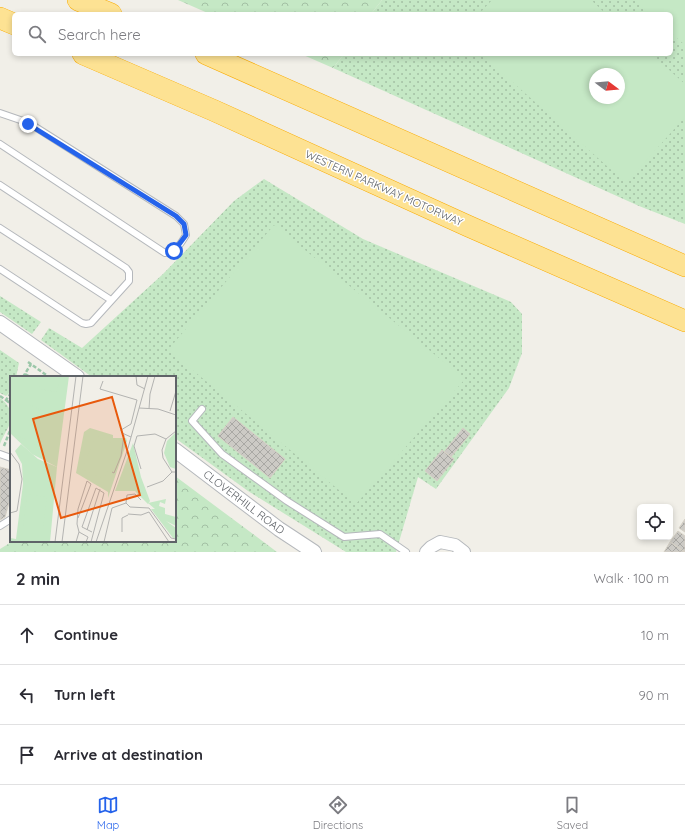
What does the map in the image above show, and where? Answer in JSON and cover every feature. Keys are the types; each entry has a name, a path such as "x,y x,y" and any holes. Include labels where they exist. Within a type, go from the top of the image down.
{"highway":[{"path":"78,0 106,12"},
{"path":"0,18 12,23"},
{"name":"WESTERN PARKWAY MOTORWAY","path":"88,56 215,111 468,226 685,321"},
{"path":"211,56 685,266"}],"street":[{"path":"0,323 76,376"},
{"name":"CLOVERHILL ROAD","path":"176,451 279,529 314,552"},
{"path":"426,552 440,542 456,545 464,552"}],"lane":[{"path":"0,113 28,124 176,216 184,224 186,235 174,251 165,253 0,144"},
{"path":"0,185 126,268 129,272 129,281 91,322 86,324 0,269"},
{"path":"0,228 111,300"},
{"path":"202,409 192,421 222,454 287,501 344,537 380,534 406,552"},
{"path":"0,526 10,520"}],"path":[{"path":"24,376 31,364 48,376"},
{"path":"6,400 10,394"},
{"path":"0,396 10,403"},
{"path":"1,455 10,431"}],"green space":[{"path":"178,0 382,0 373,12 205,12"},
{"path":"382,0 685,0 685,224 639,206 333,68 342,56 673,56 673,12 373,12"},
{"path":"492,0 591,0 604,12 481,12"},
{"path":"634,0 685,0 685,45 673,35 673,12 648,12"},
{"path":"306,56 342,56 333,68"},
{"path":"483,56 653,56 685,84 685,117 626,183"},
{"path":"264,179 363,239 511,302 522,314 522,353 509,388 436,489 418,477 396,552 346,552 248,491 176,439 176,376 91,376 41,340 49,328 82,348 163,274 234,201"},
{"path":"274,225 465,379 356,504 168,350"},
{"path":"0,296 41,322 32,334 0,312"},
{"path":"0,350 19,363 16,376 10,376 10,392 6,396 0,393"},
{"path":"0,398 10,410 10,424 0,444"},
{"path":"176,477 277,552 0,552 0,549 11,542 176,542"}],"building":[{"path":"233,417 285,459 270,478 218,436"},
{"path":"463,428 470,434 451,457 444,452"},
{"path":"442,450 454,459 437,481 425,471"},
{"path":"0,467 10,470 10,500 5,517 0,520"},
{"path":"685,519 685,532 679,528"},
{"path":"678,531 685,536 685,552 670,542 673,540"},
{"path":"670,542 685,552 664,552"}],"route":[{"path":"28,124 176,216 184,224 186,228 186,235 174,251"}]}
